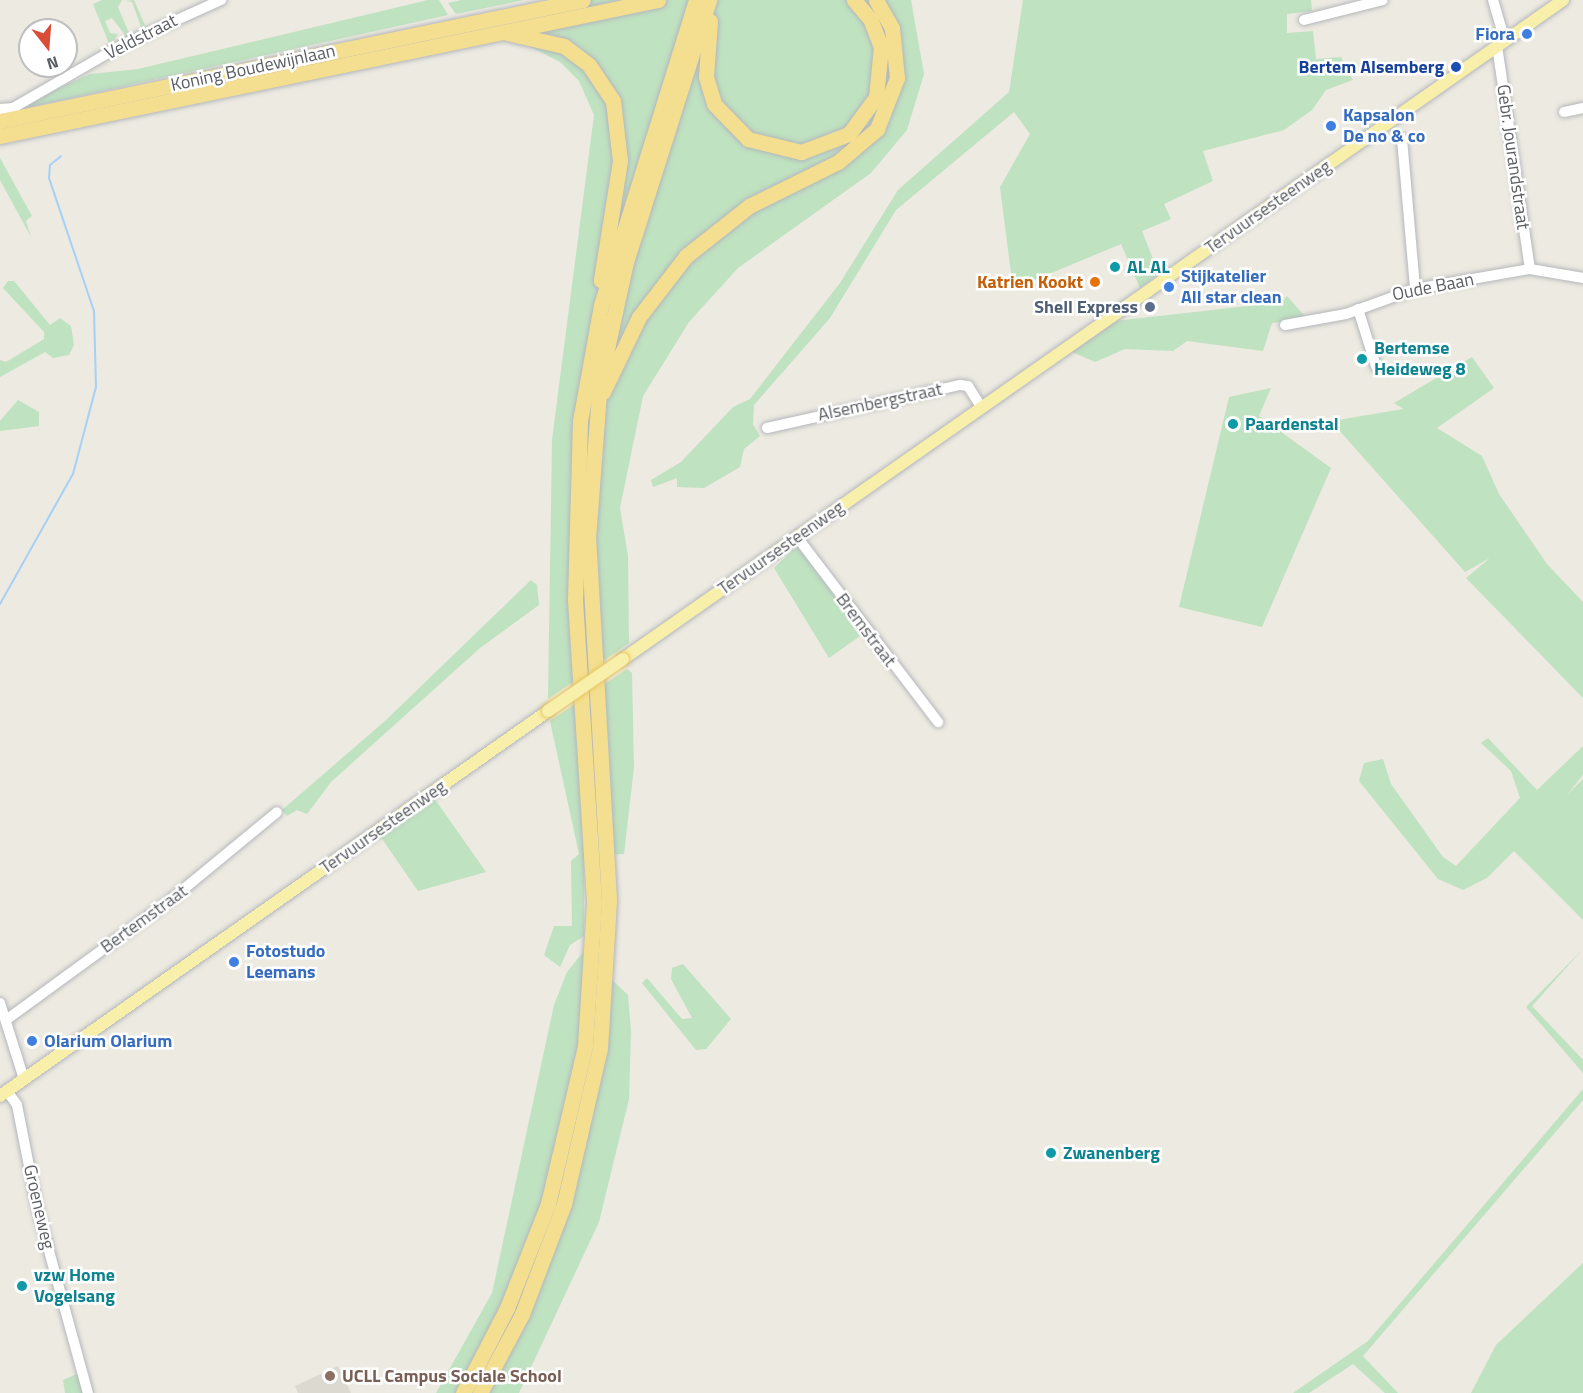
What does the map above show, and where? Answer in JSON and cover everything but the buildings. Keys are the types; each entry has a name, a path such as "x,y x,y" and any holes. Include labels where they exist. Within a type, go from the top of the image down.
{"highway":[{"path":"507,15 552,0"},
{"path":"507,15 583,0"},
{"name":"Koning Boudewijnlaan","path":"0,136 658,0"},
{"path":"705,1 706,77 714,104 748,140 801,152 849,134 876,97 881,47 870,19 854,0"},
{"path":"598,400 639,317 686,256 749,206 838,162 877,129 897,78 892,28 876,0"},
{"path":"600,306 705,1"},
{"path":"480,1393 522,1314 564,1204 600,1048 609,924 589,597 590,477 598,400 627,262 705,1"},
{"name":"Koning Boudewijnlaan","path":"0,121 507,15"},
{"path":"463,1393 507,1308 548,1203 585,1046 594,902 575,600 575,477 620,161 613,101 589,65 564,46 498,33"}],"main road":[{"name":"Tervuursesteenweg","path":"4,1094 1563,0"}],"street":[{"name":"Veldstraat","path":"0,109 13,108 124,44 221,0"},
{"path":"1304,20 1383,0"},
{"name":"Gebr. Jourandstraat","path":"1493,0 1501,43 1530,269"},
{"path":"1564,112 1583,108"},
{"path":"1402,139 1414,289"},
{"name":"Oude Baan","path":"1285,325 1358,309 1414,289 1530,269 1583,278"},
{"path":"1358,309 1376,366"},
{"name":"Alsembergstraat","path":"767,428 960,385 968,386 981,407"},
{"name":"Bremstraat","path":"797,537 938,722"},
{"name":"Bertemstraat","path":"6,1020 168,902 277,812"},
{"path":"0,1003 6,1020 14,1062 24,1079"},
{"name":"Groeneweg","path":"4,1094 18,1109 37,1208 88,1393"}],"shaded area":[{"name":"UCLL Campus Sociale School","path":"338,1366 351,1393 298,1393 295,1386"}],"green space":[{"path":"102,0 122,0 118,7 131,38 118,43 126,36 112,18 105,21 110,33 118,34 110,46 93,4"},
{"path":"134,0 147,30 143,32 132,2 125,1"},
{"path":"428,0 439,0 448,15 30,107 28,102 90,74 138,69"},
{"path":"461,0 524,0 456,14 448,3"},
{"path":"561,0 911,0 924,74 907,130 871,173 738,268 689,322 643,396 620,508 628,556 629,643 548,699 552,440 594,115 579,81 560,62 513,38 507,19"},
{"path":"1023,0 1311,0 1312,11 1287,14 1287,33 1313,31 1316,59 1341,57 1353,80 1326,90 1312,110 1284,130 1203,151 1213,181 1164,204 1171,219 1142,231 1159,274 1140,288 1121,244 1013,289 1000,187 1030,134 1014,112 896,210 830,318 754,405 753,424 760,436 744,449 740,467 704,488 677,487 677,478 653,487 651,480 681,462 733,407 750,399 840,283 898,190 1009,92"},
{"path":"0,158 32,216 26,221 31,237 0,180"},
{"path":"8,281 14,281 50,325 60,318 71,326 74,345 69,355 53,358 45,352 0,377 0,360 6,362 44,339 44,332 3,288"},
{"path":"1287,296 1307,319 1272,323 1263,351 1187,341 1173,351 1125,349 1095,362 1072,352 1115,321 1282,302"},
{"path":"1472,357 1494,388 1437,428 1482,456 1499,494 1547,564 1583,602 1583,698 1466,578 1490,558 1465,572 1338,429 1338,420 1403,409 1411,414 1394,403"},
{"path":"1271,388 1259,416 1331,468 1262,627 1179,607 1229,397"},
{"path":"18,400 39,412 39,426 0,431 0,421"},
{"path":"797,546 863,634 829,658 774,568"},
{"path":"531,580 537,585 539,605 480,648 331,782 307,814 297,810 287,816 282,810 385,721"},
{"path":"627,669 632,673 634,767 624,854 584,856 584,936 570,945 560,967 544,955 554,926 572,926 571,861 579,854 550,721"},
{"path":"1488,738 1537,790 1583,746 1583,775 1567,795 1583,779 1583,920 1514,851 1487,878 1463,890 1438,879 1359,781 1364,763 1383,759 1391,784 1443,857 1456,866 1520,798 1511,771 1481,743"},
{"path":"434,798 486,872 418,891 380,836"},
{"path":"1583,949 1532,1006 1583,1060 1583,1073 1526,1007"},
{"path":"583,952 628,995 631,1031 629,1099 599,1222 519,1393 436,1393 492,1293 554,1005 567,972"},
{"path":"683,964 731,1019 706,1049 696,1050 642,983 647,978 682,1019 692,1018 671,979 672,968"},
{"path":"1583,1089 1583,1100 1363,1356 1398,1393 1385,1393 1353,1364 1309,1393 1293,1393 1368,1341"},
{"path":"1583,1263 1583,1393 1471,1393 1496,1345"},
{"path":"77,1374 84,1393 65,1393 63,1380"}],"waterway":[{"path":"0,604 73,474 96,387 94,311 49,178 50,165 61,156"}],"place":[{"name":"Fiora","path":"1527,34"},
{"name":"Bertem Alsemberg","path":"1456,67"},
{"name":"Kapsalon De no & co","path":"1331,126"},
{"name":"AL AL","path":"1115,267"},
{"name":"Katrien Kookt","path":"1095,282"},
{"name":"Stijkatelier All star clean","path":"1169,287"},
{"name":"Shell Express","path":"1150,307"},
{"name":"Bertemse Heideweg 8","path":"1362,359"},
{"name":"Paardenstal","path":"1233,424"},
{"name":"Fotostudo Leemans","path":"234,962"},
{"name":"Olarium Olarium","path":"32,1041"},
{"name":"Zwanenberg","path":"1051,1153"},
{"name":"vzw Home Vogelsang","path":"22,1286"},
{"name":"UCLL Campus Sociale School","path":"330,1376"}]}
